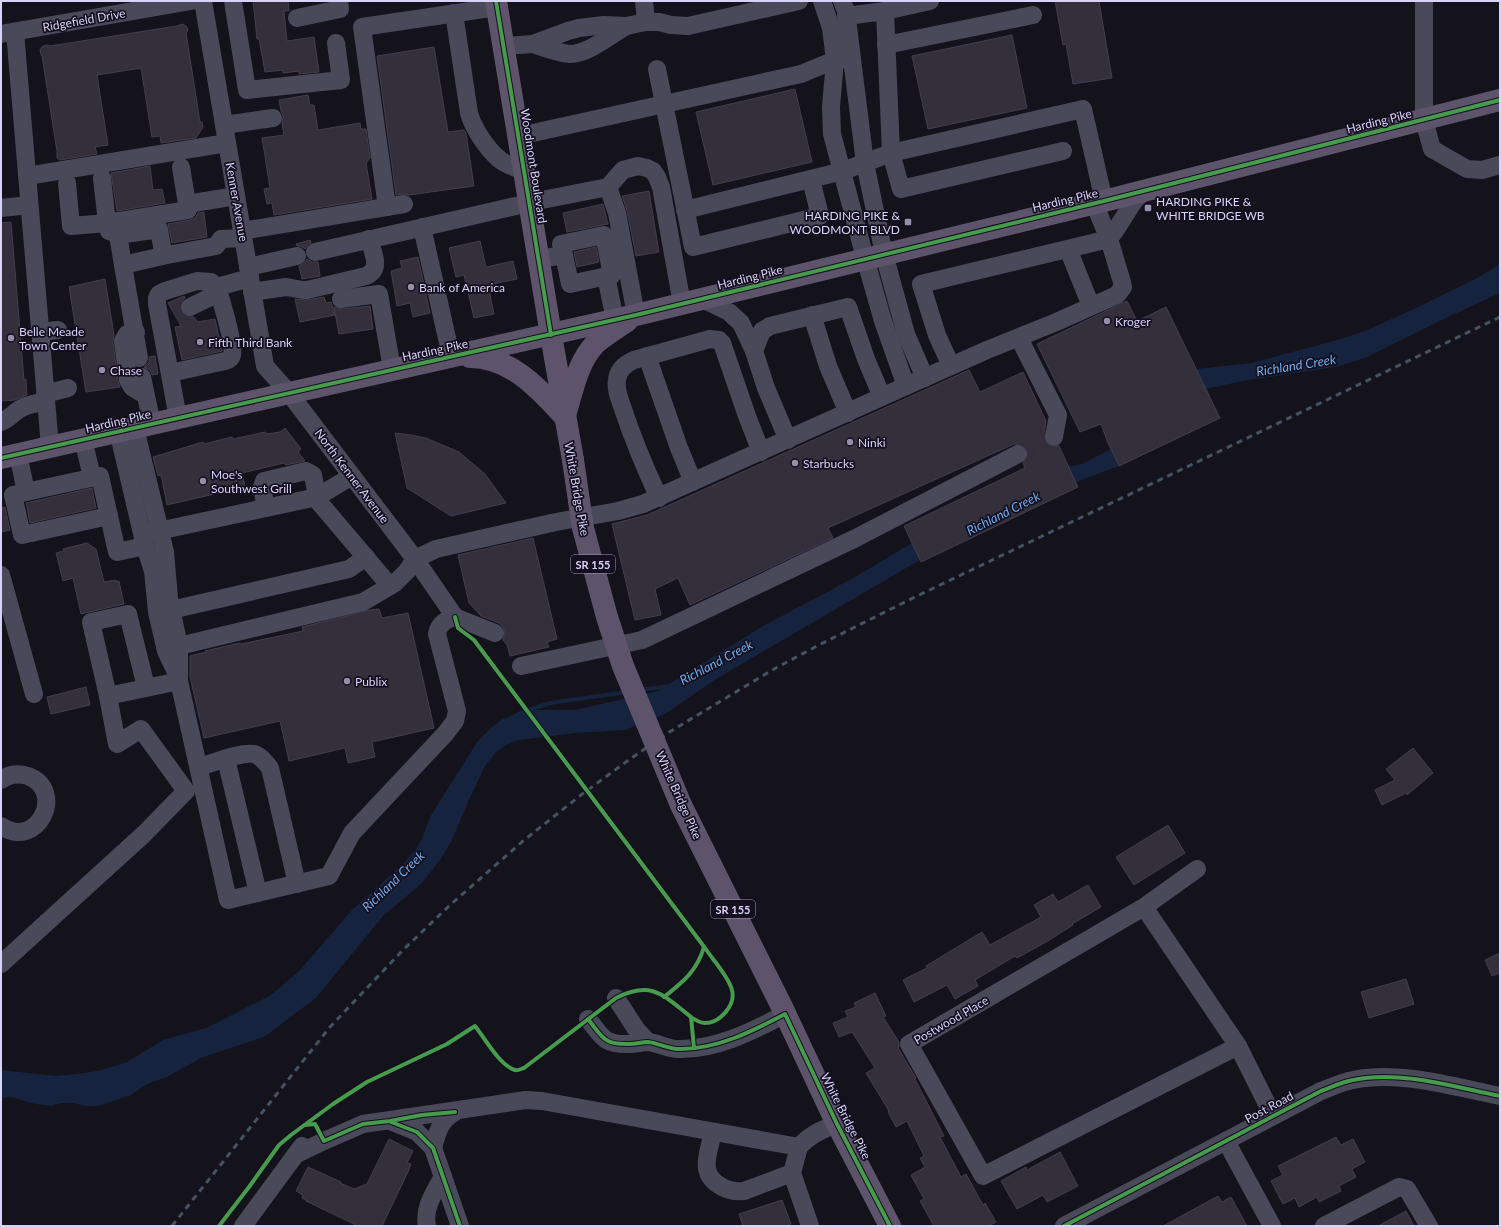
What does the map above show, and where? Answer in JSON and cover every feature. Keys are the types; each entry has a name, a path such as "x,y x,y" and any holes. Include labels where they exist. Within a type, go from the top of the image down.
{"main road":[{"name":"Woodmont Boulevard","path":"497,4 530,202 550,335"},
{"name":"Harding Pike","path":"9,456 636,315 1099,202 1500,100"},
{"path":"565,417 576,378 588,354 596,344 636,315"},
{"name":"White Bridge Pike","path":"550,335 573,460 583,528 607,617 623,666 681,805 785,1014 837,1124 890,1226"},
{"path":"451,356 478,357 495,361 514,370 545,396 565,417"}],"street":[{"name":"Ridgefield Drive","path":"8,33 191,1"},
{"name":"Kenner Avenue","path":"203,1 264,366 289,393"},
{"path":"233,1 247,90"},
{"path":"298,18 340,9 338,1"},
{"path":"644,1 646,22"},
{"path":"504,46 533,44 579,28 604,25 626,26 646,22 659,22 671,25 688,26 799,1"},
{"path":"822,1 843,59 865,163 874,256 890,342 906,386"},
{"path":"925,378 874,256 843,171 834,140 831,121 843,59 844,9 884,11 930,1"},
{"path":"1424,1 1424,120 1432,149 1467,169 1482,170 1500,165"},
{"path":"123,265 216,246 221,239 396,205 362,27 454,13 497,4"},
{"path":"884,11 891,153 901,189 1063,151"},
{"path":"454,13 471,121 476,132 498,159 524,171"},
{"path":"886,45 1033,15"},
{"path":"533,44 566,53 578,53 591,48 626,26"},
{"path":"8,33 27,176 50,447"},
{"path":"219,95 247,90 341,80 336,43"},
{"path":"519,136 800,74 843,59"},
{"path":"657,69 693,246 820,216 811,179"},
{"path":"179,646 363,602 395,583 407,571 415,559 436,549 556,522 633,508 659,498 951,366 1117,295 1123,287 1108,239 1099,202 1083,109 891,153 843,171 685,210"},
{"path":"224,125 273,118"},
{"path":"27,176 227,143"},
{"path":"315,252 530,202 608,186 623,170 638,166 647,168 654,171 658,177 692,301 729,312 744,328 754,351 766,388 788,440"},
{"path":"112,229 188,210 181,167"},
{"path":"102,178 112,229 123,265 136,332 139,358"},
{"path":"67,183 71,226 112,229 159,229 163,252 167,255"},
{"path":"608,186 617,213 636,315"},
{"path":"951,366 935,330 921,284 1108,239 1118,228 1131,206 1147,190"},
{"path":"187,204 236,196"},
{"path":"1,208 29,205"},
{"path":"422,228 451,356"},
{"path":"604,235 612,275 570,284 564,255 561,244 604,235"},
{"path":"250,279 286,288 308,290 371,274 376,265 369,239"},
{"path":"1068,249 1091,306"},
{"path":"539,259 564,255"},
{"path":"175,315 218,290 250,279 288,258 286,288"},
{"path":"606,276 615,320"},
{"path":"170,373 230,360 233,351 218,290 212,282 197,281 159,294 157,304 175,315"},
{"path":"341,299 379,294 392,369"},
{"path":"754,351 762,331 770,326 848,307 866,359 882,397"},
{"path":"175,315 170,373 178,418"},
{"path":"812,316 828,366 848,413"},
{"path":"40,332 58,330"},
{"path":"230,337 259,331"},
{"path":"136,332 126,334 123,341 128,380 132,387 145,395"},
{"path":"1019,338 1058,415 1054,437"},
{"path":"659,498 632,434 616,385 618,373 622,367 634,360 710,339 719,340 725,350 745,411 761,452"},
{"path":"647,356 676,441 693,482"},
{"path":"142,377 145,395 135,428 157,612 166,650 180,680"},
{"path":"4,421 19,409 68,388"},
{"name":"North Kenner Avenue","path":"289,393 346,479 415,559 455,617"},
{"path":"83,439 92,478"},
{"path":"521,666 642,640 854,539 1018,454"},
{"path":"9,456 26,492"},
{"path":"266,508 262,488 264,481 306,471 313,475 318,501 390,586"},
{"path":"109,516 22,535 13,495 100,476 109,516 117,552 149,537 317,497 346,479"},
{"path":"149,537 165,552 169,598 179,646 180,680 228,900 329,876 352,833 455,721 457,711 437,634 438,628 446,620 455,617 495,633"},
{"path":"171,610 349,569 366,557"},
{"path":"1,575 34,694"},
{"path":"1,964 144,834 186,791 141,729 117,744 108,696 91,622 128,614 146,687"},
{"path":"108,696 180,680"},
{"path":"199,767 239,755 254,754 261,758 270,768 297,884"},
{"path":"226,759 258,893"},
{"path":"1,780 16,774 31,777 43,789 46,804 41,819 30,829 16,831 1,826"},
{"path":"1197,869 1144,907 1238,1046 1273,1116"},
{"name":"Postwood Place","path":"1144,907 909,1044 983,1176 1238,1046"},
{"path":"616,998 636,1029 648,1042"},
{"path":"588,1019 602,1037 614,1044 648,1042 678,1049 706,1046 730,1040 755,1030 785,1014"},
{"name":"Post Road","path":"1064,1226 1089,1220 1226,1141 1321,1091 1352,1080 1388,1077 1409,1079 1500,1096"},
{"path":"243,1226 295,1155 363,1124 422,1115 455,1112 517,1101 534,1100 799,1147"},
{"path":"433,1148 436,1134 441,1124 445,1118 455,1112"},
{"path":"390,1121 417,1132 433,1148 460,1226"},
{"path":"810,1226 792,1173 799,1147 804,1141 819,1131 837,1124"},
{"path":"713,1132 707,1160 707,1168 710,1176 720,1186 735,1192 744,1191 792,1173"},
{"path":"1226,1141 1272,1226"},
{"path":"427,1226 425,1218 427,1206 443,1176"},
{"path":"1324,1226 1399,1187 1407,1189 1429,1226"}],"water":[{"path":"1500,264 1500,293 1365,358 1335,367 1243,381 1206,389 1196,369 1251,363 1365,331 1477,278"},
{"path":"1111,449 1119,466 1076,482 1068,467 1082,464"},
{"path":"912,543 920,560 716,679 665,714 625,730 576,733 519,740 508,744 496,752 485,766 451,842 440,860 422,883 383,916 316,998 264,1037 201,1058 167,1077 147,1084 131,1095 98,1106 61,1103 51,1106 35,1104 11,1097 1,1098 1,1070 56,1076 102,1070 127,1062 163,1040 206,1028 271,995 299,971 352,910 406,861 420,843 430,817 477,742 501,720 521,711 575,710 658,691 763,626 855,577"}],"building":[{"path":"253,1 288,1 289,11 284,11 287,41 314,37 319,72 299,74 299,71 283,73 283,70 265,72 259,39 257,39"},
{"path":"1055,1 1099,1 1112,78 1073,84 1066,44 1063,45"},
{"path":"183,24 187,27 188,31 186,33 200,122 202,122 203,127 196,138 161,143 160,136 152,137 141,68 97,75 108,145 95,147 97,154 60,160 57,158 40,50 43,46"},
{"path":"1012,35 1027,108 928,129 912,56"},
{"path":"434,47 448,132 464,130 466,133 474,186 409,195 396,195 377,56"},
{"path":"795,89 812,162 713,185 696,112"},
{"path":"308,95 310,105 314,105 318,130 360,123 361,129 366,129 370,158 366,163 372,199 274,215 272,203 267,204 264,189 270,188 262,138 284,135 282,123 283,116 279,100"},
{"path":"150,166 153,190 162,189 165,203 117,211 111,173"},
{"path":"649,191 659,252 636,256 627,211 622,196"},
{"path":"603,204 608,224 567,232 563,213"},
{"path":"204,212 207,237 172,243 168,224 190,220 195,218 198,213"},
{"name":"Belle Meade Town Center","path":"11,222 24,380 26,379 27,395 15,400 1,401 1,223"},
{"path":"310,240 311,243 305,249 297,246 296,244"},
{"path":"480,241 486,267 513,261 517,279 488,285 494,314 474,318 464,275 456,277 449,248"},
{"path":"596,247 599,262 577,267 574,252"},
{"name":"Bank of America","path":"418,257 430,313 413,317 410,303 397,306 391,271 402,268 400,261"},
{"path":"307,259 312,262 318,262 320,276 302,279 299,266"},
{"path":"105,279 114,335 113,342 120,387 86,392 69,287"},
{"name":"Fifth Third Bank","path":"184,296 185,298 181,301 180,311 184,315 194,317 197,322 215,319 222,351 182,360 175,327 181,326 168,303"},
{"path":"324,297 326,303 331,302 335,315 300,322 295,299 307,300"},
{"path":"1127,301 1137,321 1166,307 1220,418 1119,466 1101,424 1080,432 1037,344"},
{"path":"370,306 373,329 339,334 334,307 342,309"},
{"path":"155,356 158,374 152,375 150,370 144,367 149,362 149,357"},
{"path":"969,370 980,392 1023,372 1046,421 1044,441 1052,447 1059,446 1078,487 921,562 904,526 1025,468 1023,463 1027,459 1027,450 1023,445 1014,444 828,528 833,538 690,605 678,578 655,589 661,615 635,620 612,524 647,515"},
{"path":"285,428 301,449 298,452 305,461 286,465 284,463 242,473 245,487 167,505 161,475 158,476 153,457 203,442 204,444 232,437 233,439 265,432 267,434 280,432"},
{"path":"395,433 426,438 459,452 485,474 506,503 451,516 407,488"},
{"path":"92,488 96,508 30,523 26,503"},
{"path":"5,507 10,530 1,532 1,508"},
{"path":"533,538 557,639 547,642 549,647 510,656 507,645 503,640 505,632 503,627 499,623 481,616 469,603 458,555"},
{"path":"87,543 96,549 104,582 119,581 124,604 81,614 73,578 63,581 56,553 64,551 63,549"},
{"name":"Publix","path":"379,609 382,618 408,613 434,728 372,742 375,757 348,763 345,748 289,761 280,721 204,738 190,677 190,656 240,643 303,631 302,627"},
{"path":"86,687 90,705 51,714 47,697"},
{"path":"1413,748 1433,773 1407,795 1406,793 1382,805 1375,790 1395,780 1386,769"},
{"path":"1168,825 1185,853 1134,885 1116,857"},
{"path":"1088,885 1101,907 1072,924 1073,925 1046,942 1017,958 1015,956 975,980 978,986 955,999 947,985 914,1002 903,980 927,968 926,966 982,932 990,945 1041,917 1034,905 1053,894 1058,902"},
{"path":"1500,953 1500,973 1492,976 1485,960"},
{"path":"1406,979 1414,1004 1369,1018 1361,992"},
{"path":"875,993 886,1016 883,1017 899,1042 898,1048 916,1078 915,1079 944,1136 940,1137 961,1177 966,1174 983,1205 985,1203 996,1222 989,1226 934,1226 920,1201 924,1199 911,1175 925,1167 920,1158 924,1156 907,1121 896,1127 888,1112 889,1111 866,1073 875,1068 852,1032 839,1037 833,1023 848,1017 845,1011 856,1007 854,1003"},
{"path":"1336,1137 1341,1145 1353,1139 1365,1162 1352,1169 1356,1177 1339,1186 1341,1191 1319,1202 1317,1197 1299,1207 1295,1198 1283,1204 1271,1181 1283,1175 1278,1166"},
{"path":"389,1139 413,1151 407,1163 411,1164 408,1172 382,1226 358,1226 306,1201 302,1198 303,1195 296,1191 308,1167 354,1189 367,1184"},
{"path":"1060,1152 1078,1186 1047,1202 1043,1195 1017,1209 1001,1181 1026,1167 1027,1170"},
{"path":"1218,1196 1222,1202 1231,1197 1247,1226 1163,1226"},
{"path":"782,1200 791,1224 784,1226 743,1226 739,1214"},
{"path":"1406,1211 1414,1226 1378,1226"}],"waterway":[{"name":"Richland Creek","path":"640,690 669,686"},
{"name":"Richland Creek","path":"522,712 550,703 627,692"}],"tunnel":[{"path":"175,315 190,307"},
{"path":"1018,454 1054,437"}],"railway":[{"path":"172,1226 330,1027 403,950 449,906 523,841 581,795 630,759 671,731 774,669 817,646 915,597 1500,317"}],"cycle path":[{"path":"496,1 551,335"},
{"path":"1,458 636,315 1104,201 1500,100"},
{"path":"455,617 458,628 474,640 728,980 733,996 726,1012 716,1020 705,1023 691,1017 694,1048"},
{"path":"664,997 683,981 693,969 704,947"},
{"path":"219,1226 279,1145 291,1135 333,1104 367,1082 447,1044 475,1026 498,1057 509,1067 517,1070 524,1068 616,998 628,993 639,990 656,992 673,1002 691,1017"},
{"path":"588,1019 601,1036 609,1042 621,1044 648,1042 678,1049 720,1043 747,1033 785,1014 837,1124 890,1226"},
{"path":"1064,1226 1321,1091 1345,1082 1371,1077 1408,1078 1446,1084 1500,1096"},
{"path":"305,1125 315,1124 324,1141 363,1124 422,1115 455,1112"},
{"path":"391,1122 417,1132 433,1148 460,1226"}],"place":[{"name":"HARDING PIKE & WHITE BRIDGE WB","path":"1148,208"},
{"name":"HARDING PIKE & WOODMONT BLVD","path":"908,222"},
{"name":"Bank of America","path":"411,287"},
{"name":"Kroger","path":"1107,321"},
{"name":"Belle Meade Town Center","path":"11,338"},
{"name":"Fifth Third Bank","path":"200,342"},
{"name":"Chase","path":"102,370"},
{"name":"Ninki","path":"850,442"},
{"name":"Starbucks","path":"795,463"},
{"name":"Moe's Southwest Grill","path":"203,481"},
{"name":"Publix","path":"347,681"}]}
